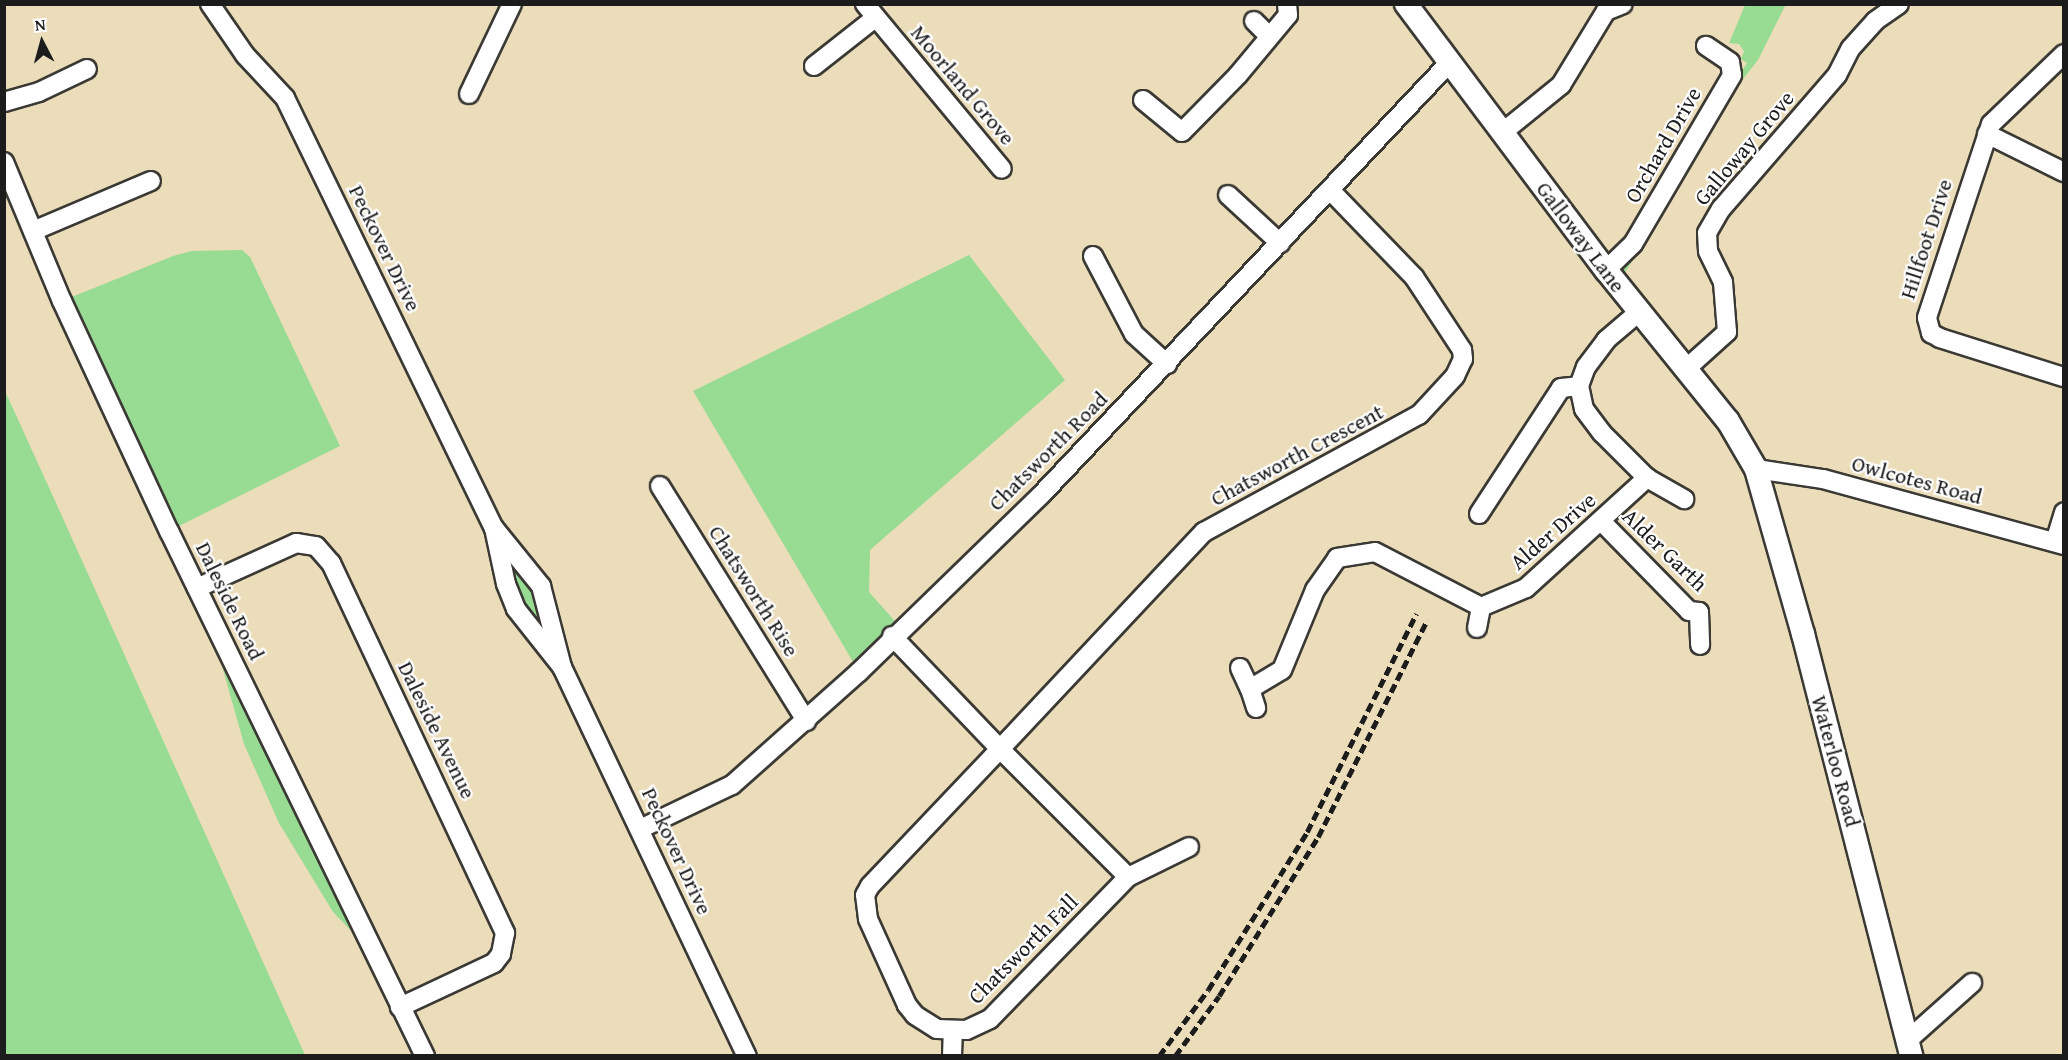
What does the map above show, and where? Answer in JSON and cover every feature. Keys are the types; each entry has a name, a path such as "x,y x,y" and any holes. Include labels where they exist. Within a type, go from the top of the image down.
{"main road":[{"name":"Galloway Lane","path":"1406,4 1606,270 1728,421 1756,469"},
{"name":"Waterloo Road","path":"1756,469 1803,634 1910,1048"}],"street":[{"name":"Peckover Drive","path":"210,4 245,55 285,98 494,528 541,586 562,667 747,1056"},
{"path":"469,94 512,4"},
{"path":"1143,100 1182,132 1238,75 1268,35 1288,15 1287,4"},
{"path":"1503,132 1562,85 1604,8 1623,4"},
{"name":"Galloway Grove","path":"1687,368 1727,332 1723,282 1708,251 1707,233 1721,209 1837,75 1851,48 1875,21 1899,4"},
{"path":"814,66 869,8"},
{"name":"Moorland Grove","path":"869,8 1002,169"},
{"path":"1254,21 1268,35"},
{"name":"Orchard Drive","path":"1606,270 1633,244 1732,75 1730,62 1706,46"},
{"name":"Hillfoot Drive","path":"2064,54 1999,114 1987,134 1929,310 1928,326 1940,338 2064,377"},
{"name":"Chatsworth Road","path":"640,829 732,785 806,721 1041,495 1451,61"},
{"path":"4,102 39,92 87,69"},
{"path":"1987,134 2064,172"},
{"name":"Daleside Road","path":"4,162 33,231 197,588 425,1056"},
{"path":"33,231 151,181"},
{"name":"Chatsworth Crescent","path":"1000,749 1204,532 1396,431 1419,416 1455,376 1463,359 1462,350 1414,277 1330,190"},
{"path":"1228,195 1280,243"},
{"path":"1093,256 1134,334 1167,364"},
{"path":"1639,312 1606,340 1586,367 1579,386 1584,409 1602,434 1647,478 1684,499"},
{"path":"1479,514 1561,388 1579,386"},
{"name":"Owlcotes Road","path":"1756,469 1822,479 2059,543"},
{"name":"Alder Drive","path":"1481,607 1526,588 1647,478"},
{"name":"Chatsworth Rise","path":"660,486 806,721"},
{"path":"2059,543 2064,512"},
{"name":"Alder Garth","path":"1601,521 1689,611 1699,612 1700,645"},
{"name":"Peckover Drive","path":"494,528 506,585 516,609 562,667"},
{"name":"Daleside Avenue","path":"197,588 296,543 316,546 331,563 505,933 501,954 494,963 400,1007"},
{"path":"1250,689 1282,670 1315,590 1337,558 1375,552 1481,607 1477,628"},
{"path":"892,636 1000,749 1128,877"},
{"path":"1240,668 1256,708"},
{"path":"952,1056 953,1032 925,1022 907,1005 868,919 865,895 1000,749"},
{"name":"Chatsworth Fall","path":"953,1032 966,1030 990,1019 1128,877 1189,847"},
{"path":"1910,1048 1972,983"}],"green space":[{"path":"1745,5 1805,5 1785,6 1758,60 1732,93 1625,273 1620,266 1747,63 1741,59 1744,51 1739,44 1729,43"},
{"path":"242,250 250,257 340,446 169,531 62,301 173,256 192,251"},
{"path":"969,255 1065,380 870,550 869,592 901,628 859,672 693,391"},
{"path":"5,391 56,503 305,1055 5,1055"},
{"path":"503,547 532,582 551,645 524,607"},
{"path":"220,659 223,659 358,938 333,912 279,823 244,744"}],"railway":[{"path":"1159,1056 1208,990 1307,832 1416,614"},
{"path":"1175,1056 1219,996 1318,837 1427,620"}]}
